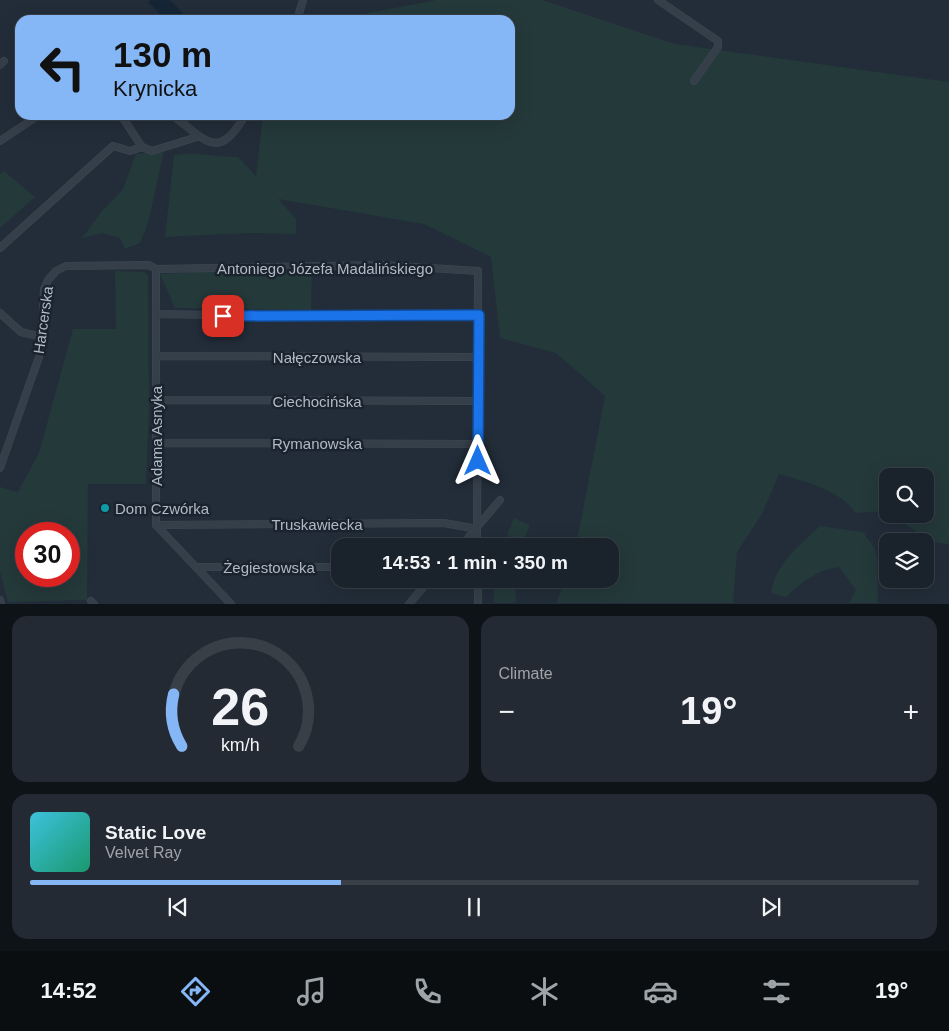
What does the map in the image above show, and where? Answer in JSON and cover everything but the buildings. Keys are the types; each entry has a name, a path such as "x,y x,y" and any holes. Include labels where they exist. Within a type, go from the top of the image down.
{"street":[{"path":"298,15 303,0"},
{"path":"658,0 718,41 718,47 694,81"},
{"path":"0,141 32,120"},
{"path":"124,120 142,147 152,151 197,137"},
{"path":"178,120 197,137 207,141 223,141 235,133 242,120"},
{"path":"0,248 113,146 130,151 142,147"},
{"name":"Harcerska","path":"0,468 30,386 42,337 44,289 48,280 56,271 66,266 149,265 156,269"},
{"name":"Antoniego Józefa Madalińskiego","path":"156,269 382,265 478,271 479,315"},
{"name":"Adama Asnyka","path":"156,269 156,525"},
{"path":"0,313 21,332 42,337"},
{"path":"156,314 318,317 479,315 477,401 478,538"},
{"name":"Nałęczowska","path":"156,356 478,357"},
{"name":"Ciechocińska","path":"156,400 477,401"},
{"name":"Rymanowska","path":"156,444 478,444"},
{"path":"468,538 500,500"},
{"name":"Truskawiecka","path":"156,525 439,523 478,528"},
{"path":"156,525 198,567 231,604"},
{"name":"Żegiestowska","path":"198,567 331,567"},
{"path":"409,604 422,588"},
{"path":"478,588 478,604"}],"green space":[{"path":"437,0 542,0 675,44 949,82 949,545 934,541 934,533 918,533 904,523 934,523 934,468 879,468 879,512 855,513 849,505 832,493 779,474 762,514 737,552 733,603 556,603 562,588 619,588 619,538 578,538 605,396 556,353 500,338 491,257 424,224 278,199 296,219 296,234 249,233 165,237 174,155 238,157 256,176 262,120 515,120 515,15 358,15"},
{"path":"164,151 148,223 140,243 125,249 120,238 102,233 82,238 103,210 123,189 136,154"},
{"path":"4,171 35,197 0,228 0,174"},
{"path":"312,266 311,310 175,308 160,274"},
{"path":"115,271 144,272 148,275 149,409 146,484 88,484 87,600 8,602 0,572 0,487 18,492 39,453 73,329 116,329"},
{"path":"514,518 530,525 525,538 514,538 507,535"},
{"path":"820,526 863,532 874,547 877,557 878,603 849,603 856,590 839,567 824,571 810,578 786,597 771,593 773,583 783,564"},
{"path":"494,588 515,588 516,603 494,603"}],"water":[{"path":"150,0 170,0 183,13 181,15 161,15 148,2"}],"place":[{"name":"Dom Czwórka","path":"105,508"}],"route":[{"path":"223,316 479,315 478,461"}]}
